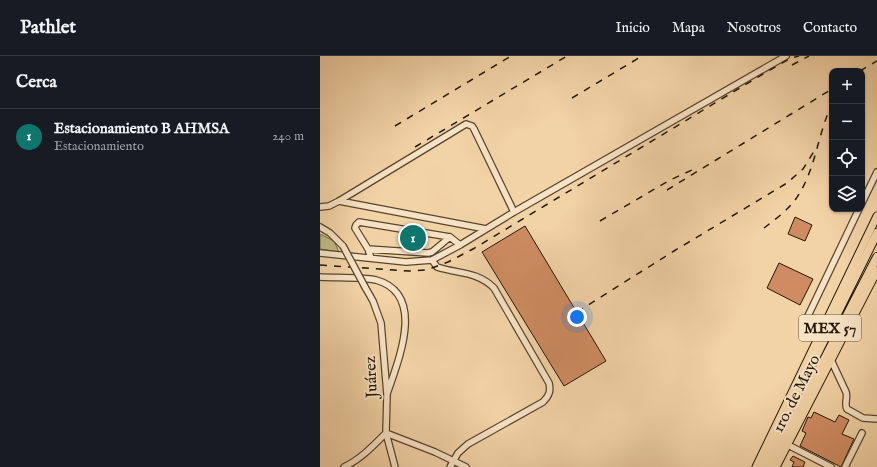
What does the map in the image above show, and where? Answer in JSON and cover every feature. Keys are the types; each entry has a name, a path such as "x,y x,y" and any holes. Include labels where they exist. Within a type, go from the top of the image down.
{"highway":[{"name":"MEX 57","path":"769,467 789,419 876,235"},
{"name":"MEX 57","path":"761,467 789,419 877,257"}],"main road":[{"path":"756,467 877,216"},
{"name":"1ro. de Mayo","path":"776,467 877,271"}],"street":[{"path":"321,254 412,262 432,260 786,56"},
{"path":"320,208 329,206 339,201 466,124 472,126 474,129 514,212"},
{"path":"865,197 877,172"},
{"path":"339,201 486,229"},
{"path":"807,318 858,212"},
{"path":"371,258 368,249 355,228 356,224 359,222 450,237 460,245"},
{"name":"Juárez","path":"320,227 330,232 343,246 373,301 381,324 387,394 386,432 395,467"},
{"path":"368,249 428,253 432,252 450,237"},
{"path":"432,260 437,267 478,276 494,288 549,383 550,389 547,398 543,402 468,444 458,453 450,467"},
{"path":"320,277 376,280 390,287 399,297 405,314 406,328 401,351 387,394"},
{"path":"831,360 846,392 847,409 863,418 877,419"},
{"path":"344,467 357,460 370,450 386,432 466,467"},
{"path":"845,467 862,433"},
{"path":"788,445 831,467"}],"shaded area":[{"path":"320,234 334,241 339,252 320,249"}],"building":[{"path":"795,217 812,225 805,241 788,234"},
{"path":"525,226 606,361 564,386 482,252"},
{"path":"779,263 813,279 800,305 767,288"},
{"path":"814,412 835,422 839,415 849,420 842,434 854,439 841,467 800,446 806,433 802,431 808,417 811,418"},
{"path":"793,456 805,462 803,467 792,467 794,462 790,460"}],"railway":[{"path":"395,126 511,56"},
{"path":"415,147 567,56"},
{"path":"572,98 642,56"},
{"path":"320,265 409,271 427,270 448,262 473,249 768,71 791,58 799,56"},
{"path":"792,65 809,56"},
{"path":"865,68 877,61"},
{"path":"667,190 829,91"},
{"path":"764,228 792,204 805,184 829,111"},
{"path":"577,312 674,251 787,183 803,169 818,145"},
{"path":"600,221 670,180 692,170"}],"place":[{"name":"Estacionamiento B AHMSA","path":"413,238"}]}
